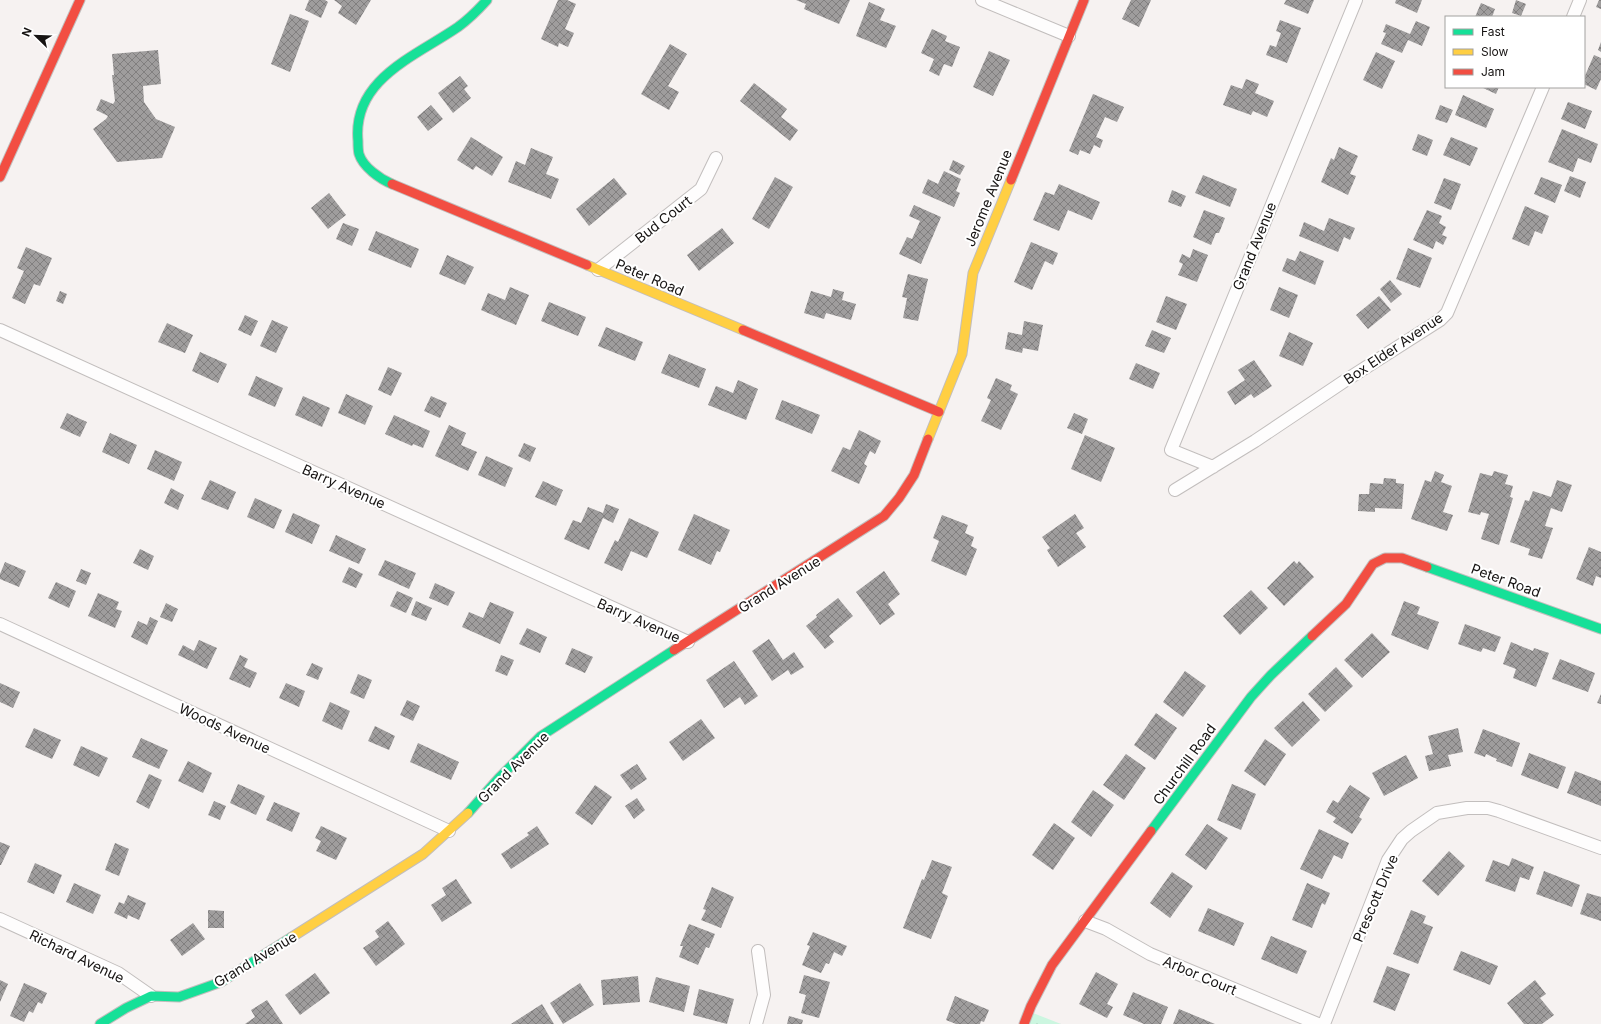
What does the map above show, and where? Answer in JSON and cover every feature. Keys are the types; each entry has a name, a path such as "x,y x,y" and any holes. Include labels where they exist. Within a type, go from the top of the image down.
{"street":[{"path":"0,177 80,0"},
{"name":"Peter Road","path":"487,0 466,22 402,60 380,79 369,94 358,115 356,126 360,156 372,172 387,182 938,412"},
{"path":"982,0 1069,36"},
{"name":"Jerome Avenue","path":"938,412 962,354 972,273 1084,0"},
{"name":"Grand Avenue","path":"1213,467 1171,450 1356,0"},
{"path":"1573,16 1580,0"},
{"name":"Box Elder Avenue","path":"1174,490 1255,441 1343,382 1440,320 1447,313 1543,88"},
{"name":"Bud Court","path":"598,270 701,189 716,158"},
{"name":"Barry Avenue","path":"0,330 688,642"},
{"name":"Grand Avenue","path":"100,1024 126,1008 151,996 179,996 221,982 423,854 449,831 541,736 884,516 899,498 914,475 938,412"},
{"name":"Churchill Road","path":"1024,1024 1031,1006 1052,965 1251,697 1271,675 1346,604 1373,564 1386,558 1402,558"},
{"name":"Peter Road","path":"1402,558 1601,629"},
{"name":"Woods Avenue","path":"0,624 449,831"},
{"name":"Prescott Drive","path":"1324,1024 1388,860 1402,839 1437,813 1467,808 1488,808 1601,848"},
{"name":"Richard Avenue","path":"0,919 118,973 151,996"},
{"name":"Arbor Court","path":"1085,921 1106,929 1150,954 1318,1024"},
{"path":"756,1024 764,995 758,951"}],"green space":[{"path":"1033,1013 1061,1024 1029,1024"}],"building":[{"path":"309,0 325,0 328,2 321,18 305,10"},
{"path":"334,0 371,0 356,25 338,13 342,6"},
{"path":"558,0 567,0 576,4 565,29 574,33 568,47 559,43 558,47 541,39"},
{"path":"796,0 850,0 839,24 804,9 806,4"},
{"path":"1131,0 1151,0 1139,27 1122,19"},
{"path":"1286,0 1314,0 1308,14 1284,4"},
{"path":"1396,0 1422,0 1417,13 1395,3"},
{"path":"1516,0 1526,4 1521,16 1512,13"},
{"path":"1599,0 1601,0 1601,9 1596,7"},
{"path":"869,2 885,9 880,20 896,26 886,48 856,36"},
{"path":"1481,3 1495,9 1492,16 1475,16"},
{"path":"290,14 309,21 290,72 271,64"},
{"path":"1280,20 1301,28 1287,63 1266,55 1270,45 1276,47 1281,33 1276,31"},
{"path":"1416,21 1430,27 1422,46 1408,40 1402,53 1381,44 1386,33 1383,32 1386,24 1410,34"},
{"path":"932,29 947,36 945,41 960,47 952,67 944,64 939,76 929,71 934,59 921,53"},
{"path":"1601,42 1601,52 1598,50"},
{"path":"670,44 687,54 668,86 679,92 669,110 641,94"},
{"path":"158,50 161,84 143,86 144,102 156,119 175,127 162,158 117,162 93,129 108,116 96,110 101,99 113,104 115,101 112,75 114,75 112,54"},
{"path":"989,51 1010,60 993,96 973,87"},
{"path":"1376,52 1395,61 1382,89 1363,80"},
{"path":"1594,55 1601,58 1601,79 1596,90 1585,84 1585,76"},
{"path":"460,76 468,86 464,89 471,98 453,113 438,93"},
{"path":"1246,79 1259,84 1255,93 1274,101 1267,117 1253,111 1251,115 1223,105 1231,85 1242,89"},
{"path":"754,83 787,109 781,117 798,130 790,141 740,101"},
{"path":"1483,88 1499,88 1496,94"},
{"path":"1093,94 1124,107 1117,122 1105,117 1096,137 1103,140 1100,148 1094,145 1090,154 1080,150 1078,155 1069,151"},
{"path":"1463,95 1494,109 1486,128 1455,115"},
{"path":"1568,102 1592,111 1585,129 1561,119"},
{"path":"431,105 443,119 428,131 417,117"},
{"path":"1440,105 1453,110 1447,123 1435,119"},
{"path":"1562,129 1598,144 1591,163 1578,158 1573,172 1548,162"},
{"path":"1418,134 1433,140 1427,156 1412,150"},
{"path":"471,137 503,157 492,176 476,166 473,170 457,160"},
{"path":"1451,137 1478,148 1470,166 1443,155"},
{"path":"1339,147 1358,156 1350,174 1356,176 1348,195 1321,182 1331,158 1334,160"},
{"path":"531,148 553,157 546,174 559,179 551,199 508,182 516,161 525,165"},
{"path":"953,160 965,166 960,175 949,170"},
{"path":"944,171 961,179 956,191 960,193 954,207 922,193 928,179 938,184"},
{"path":"1203,175 1237,189 1230,207 1195,193"},
{"path":"1570,176 1586,182 1580,198 1564,191"},
{"path":"775,177 793,187 769,229 752,219"},
{"path":"1541,177 1562,185 1555,203 1534,194"},
{"path":"614,178 627,194 589,226 576,209"},
{"path":"1444,178 1461,184 1451,210 1434,203"},
{"path":"1059,184 1100,202 1092,220 1068,210 1059,231 1033,220 1045,192 1054,195"},
{"path":"1172,190 1186,196 1181,207 1168,202"},
{"path":"329,193 346,215 328,229 311,208"},
{"path":"914,205 941,217 921,264 899,254 907,237 912,239 920,221 909,216"},
{"path":"1525,206 1549,216 1542,234 1535,231 1529,246 1512,239"},
{"path":"1204,210 1225,218 1219,233 1216,233 1211,245 1193,237"},
{"path":"1427,210 1442,216 1439,223 1446,227 1442,235 1447,237 1443,245 1436,241 1433,249 1413,240"},
{"path":"1329,218 1355,228 1350,240 1344,237 1338,252 1299,236 1304,222 1324,231"},
{"path":"343,223 359,229 352,246 336,239"},
{"path":"722,228 734,243 699,271 687,255"},
{"path":"376,231 419,249 411,268 368,250"},
{"path":"1031,242 1058,253 1053,265 1045,261 1032,290 1014,282"},
{"path":"26,247 52,258 40,286 34,284 25,304 12,298 24,271 17,268"},
{"path":"1408,248 1432,258 1420,288 1396,279"},
{"path":"1193,249 1208,255 1197,282 1178,275 1183,264 1179,262 1182,254 1190,258"},
{"path":"1300,251 1324,261 1315,285 1282,271 1287,258 1295,261"},
{"path":"447,255 474,267 465,285 439,274"},
{"path":"908,274 928,279 918,321 903,318 907,298 902,297"},
{"path":"1390,280 1402,294 1391,303 1380,289"},
{"path":"510,287 529,295 516,325 481,310 488,293 505,300"},
{"path":"1279,287 1298,295 1289,318 1270,310"},
{"path":"833,289 844,292 842,300 856,304 851,320 826,313 824,319 804,313 811,291 831,297"},
{"path":"60,291 67,294 63,304 56,301"},
{"path":"1166,296 1187,304 1176,330 1156,322"},
{"path":"1379,296 1391,310 1368,329 1356,315"},
{"path":"549,302 586,317 578,336 541,321"},
{"path":"245,315 258,321 251,336 238,330"},
{"path":"272,320 288,327 276,353 260,346"},
{"path":"1024,321 1043,325 1038,351 1023,348 1022,353 1005,349 1008,332 1022,335"},
{"path":"167,323 193,335 185,353 158,342"},
{"path":"606,327 643,342 635,361 598,346"},
{"path":"1152,330 1171,338 1164,353 1145,346"},
{"path":"1289,332 1313,343 1303,366 1279,356"},
{"path":"200,352 227,364 218,383 192,371"},
{"path":"669,354 706,369 699,388 661,373"},
{"path":"1254,360 1272,386 1254,398 1251,394 1235,405 1227,392 1245,380 1238,370"},
{"path":"1136,363 1160,373 1153,389 1129,379"},
{"path":"388,367 402,373 391,396 378,390"},
{"path":"256,376 283,388 275,407 248,395"},
{"path":"996,378 1012,385 1010,390 1018,394 1001,430 981,421 991,400 987,398"},
{"path":"738,380 758,389 746,420 708,405 716,386 733,393"},
{"path":"346,394 373,406 365,425 338,413"},
{"path":"303,396 330,408 322,427 295,415"},
{"path":"431,396 447,403 440,418 424,411"},
{"path":"782,400 820,415 812,434 775,419"},
{"path":"67,413 87,422 80,437 60,428"},
{"path":"1074,413 1088,419 1082,434 1067,428"},
{"path":"394,415 430,431 423,448 413,444 412,446 385,434"},
{"path":"449,425 466,433 461,445 477,452 468,471 435,456"},
{"path":"859,430 881,441 875,454 870,451 864,464 867,466 859,484 831,471 843,447 850,450"},
{"path":"110,433 137,445 129,464 102,452"},
{"path":"1085,435 1115,448 1101,482 1071,469"},
{"path":"524,443 536,448 530,462 518,456"},
{"path":"155,450 182,462 174,481 147,469"},
{"path":"486,456 513,468 505,487 478,475"},
{"path":"1435,471 1444,475 1441,482 1452,486 1443,512 1453,515 1447,531 1411,519 1425,480 1431,482"},
{"path":"1494,471 1508,475 1505,484 1513,486 1510,497 1513,498 1499,545 1481,539 1489,514 1481,512 1480,515 1468,512 1480,473 1492,476"},
{"path":"1384,478 1396,479 1396,483 1404,484 1402,509 1375,508 1375,512 1358,511 1359,494 1369,494 1370,483 1383,484"},
{"path":"210,480 236,492 228,510 201,499"},
{"path":"1557,480 1572,485 1562,512 1551,508 1545,526 1553,528 1542,559 1528,555 1530,549 1510,542 1525,500 1529,501 1533,491 1551,497"},
{"path":"543,481 563,490 556,506 535,497"},
{"path":"171,488 184,495 178,510 164,503"},
{"path":"255,498 282,510 274,529 247,517"},
{"path":"606,504 619,509 613,523 603,518 589,550 564,539 573,520 581,523 588,507 603,513"},
{"path":"293,513 320,525 312,544 285,532"},
{"path":"694,514 730,530 720,552 717,551 711,565 678,550"},
{"path":"1075,514 1084,528 1076,533 1086,547 1058,567 1047,550 1050,548 1042,537"},
{"path":"942,515 968,525 965,533 974,537 971,546 977,549 966,576 931,561 939,541 933,538"},
{"path":"629,518 659,532 647,558 631,551 622,571 604,563 615,540 618,542"},
{"path":"336,535 366,549 359,564 329,551"},
{"path":"1589,547 1601,552 1601,578 1596,576 1593,586 1576,579"},
{"path":"140,549 154,556 148,570 133,563"},
{"path":"385,560 416,573 409,589 378,575"},
{"path":"1294,561 1297,564 1299,561 1314,577 1284,606 1267,588"},
{"path":"5,562 26,571 19,587 0,579 0,574"},
{"path":"349,567 363,574 356,588 342,582"},
{"path":"81,569 91,573 86,585 76,581"},
{"path":"884,571 900,594 888,604 895,614 880,625 856,592"},
{"path":"56,582 76,591 69,608 48,598"},
{"path":"435,583 455,592 448,606 429,598"},
{"path":"1251,590 1268,608 1240,635 1223,616"},
{"path":"397,591 413,598 406,613 390,606"},
{"path":"98,593 119,602 116,609 122,611 115,628 88,616"},
{"path":"838,598 853,616 829,636 834,642 825,649 806,626 817,617 816,615"},
{"path":"416,601 432,608 426,621 411,615"},
{"path":"1404,601 1420,607 1417,614 1439,622 1428,650 1391,635"},
{"path":"490,602 514,612 500,644 462,627 469,612 483,618"},
{"path":"166,603 178,609 172,622 160,617"},
{"path":"150,617 158,621 147,645 131,637 138,621 147,625"},
{"path":"1465,624 1501,637 1495,652 1483,648 1481,652 1458,644"},
{"path":"527,628 547,637 540,653 519,644"},
{"path":"1372,633 1390,652 1362,678 1344,660"},
{"path":"769,639 783,660 794,652 804,667 791,675 788,670 772,681 752,651"},
{"path":"199,640 217,648 207,669 178,655 183,645 194,651"},
{"path":"1511,642 1533,651 1534,648 1549,653 1536,687 1513,678 1516,669 1503,664"},
{"path":"572,648 593,657 585,673 565,664"},
{"path":"240,655 248,659 244,667 257,673 250,688 229,679"},
{"path":"501,655 514,660 507,676 495,671"},
{"path":"1560,659 1595,673 1588,692 1552,679"},
{"path":"734,661 758,696 745,705 740,697 724,708 706,680"},
{"path":"312,663 323,668 318,680 306,675"},
{"path":"1336,667 1353,686 1325,712 1308,694"},
{"path":"1185,671 1206,686 1183,717 1163,702"},
{"path":"358,674 372,680 364,699 350,693"},
{"path":"0,683 20,692 13,708 0,702"},
{"path":"286,683 305,691 299,707 279,698"},
{"path":"1601,694 1601,704 1597,703"},
{"path":"407,700 420,706 413,721 400,715"},
{"path":"1303,701 1320,720 1292,747 1274,728"},
{"path":"330,702 350,711 342,730 322,721"},
{"path":"1156,713 1177,728 1155,760 1134,745"},
{"path":"701,719 715,738 683,761 669,742"},
{"path":"375,726 395,736 389,750 368,741"},
{"path":"34,728 61,740 52,759 25,747"},
{"path":"1458,728 1463,752 1448,755 1451,766 1429,771 1425,756 1433,754 1428,736"},
{"path":"1483,729 1520,743 1512,767 1496,761 1497,759 1486,754 1485,757 1474,753"},
{"path":"141,738 168,750 159,769 132,757"},
{"path":"1265,739 1286,754 1265,786 1244,771"},
{"path":"418,743 459,762 451,780 410,762"},
{"path":"81,746 108,758 99,777 73,765"},
{"path":"1529,753 1566,767 1558,789 1521,775"},
{"path":"1126,754 1146,768 1124,800 1103,785"},
{"path":"1406,755 1418,778 1384,796 1372,773"},
{"path":"188,761 212,773 203,793 178,781"},
{"path":"637,764 647,779 631,790 620,775"},
{"path":"1575,771 1601,781 1601,806 1567,793"},
{"path":"149,774 162,780 149,809 136,802"},
{"path":"238,784 265,796 256,815 230,803"},
{"path":"1232,784 1256,794 1241,830 1217,820"},
{"path":"595,785 612,797 592,825 575,813"},
{"path":"1350,785 1370,798 1359,817 1362,819 1352,834 1333,822 1336,818 1326,812 1333,800 1338,803"},
{"path":"1093,790 1114,805 1091,837 1071,822"},
{"path":"637,798 645,810 634,819 625,806"},
{"path":"214,801 226,806 220,820 208,815"},
{"path":"274,802 300,813 292,832 266,820"},
{"path":"1054,823 1075,838 1053,870 1032,855"},
{"path":"1207,824 1228,838 1206,870 1185,855"},
{"path":"321,826 347,838 336,860 316,851 321,841 315,838"},
{"path":"537,826 549,844 511,869 501,854 529,835 527,833"},
{"path":"1319,829 1349,843 1342,859 1334,855 1322,879 1300,869"},
{"path":"0,842 10,846 1,865 0,865"},
{"path":"115,843 129,849 119,876 105,870"},
{"path":"1449,851 1465,866 1438,896 1422,881"},
{"path":"1512,858 1534,867 1529,880 1520,877 1515,892 1485,881 1493,860 1509,866"},
{"path":"932,860 952,867 942,893 948,896 931,939 903,928 922,879 924,880"},
{"path":"35,863 62,875 54,894 27,882"},
{"path":"1544,871 1580,885 1572,907 1536,894"},
{"path":"1172,872 1193,886 1170,918 1150,903"},
{"path":"456,879 472,903 442,922 431,905 446,895 442,888"},
{"path":"74,883 101,895 93,914 66,902"},
{"path":"1307,883 1330,893 1325,905 1322,903 1312,928 1292,920"},
{"path":"712,887 734,897 721,928 701,920 706,910 703,909"},
{"path":"1587,893 1601,897 1601,921 1580,914"},
{"path":"128,895 146,903 139,920 128,915 127,919 114,913 119,902 124,904"},
{"path":"1208,908 1244,923 1234,946 1198,931"},
{"path":"208,910 224,911 224,928 208,928"},
{"path":"1411,910 1426,916 1423,923 1433,927 1418,964 1393,954"},
{"path":"388,921 405,944 376,966 363,948 379,937 375,931"},
{"path":"193,923 205,939 182,956 170,940"},
{"path":"689,924 715,934 709,948 706,947 698,965 679,957 683,946 680,946"},
{"path":"813,932 847,946 842,956 834,952 829,964 826,963 821,973 802,965 810,946 807,945"},
{"path":"1271,936 1307,951 1297,974 1261,959"},
{"path":"1461,951 1498,966 1490,985 1453,970"},
{"path":"1387,966 1410,974 1395,1011 1373,1002"},
{"path":"1096,972 1118,984 1107,1004 1113,1007 1107,1018 1079,1004"},
{"path":"315,973 330,993 300,1015 285,995"},
{"path":"804,975 830,982 819,1018 801,1013 806,995 799,993"},
{"path":"638,976 640,1002 603,1005 601,980"},
{"path":"656,977 690,986 684,1012 649,1002"},
{"path":"0,980 8,984 0,1002"},
{"path":"1535,980 1546,994 1540,998 1554,1015 1542,1024 1524,1024 1507,1003"},
{"path":"24,983 47,993 42,1004 38,1002 33,1013 29,1011 24,1022 10,1016"},
{"path":"580,983 594,1005 563,1024 550,1003"},
{"path":"699,989 734,999 727,1024 693,1015"},
{"path":"1133,992 1168,1007 1161,1024 1144,1024 1123,1015"},
{"path":"955,996 989,1010 984,1022 981,1021 980,1024 956,1024 946,1020"},
{"path":"267,1000 283,1024 245,1024 255,1017 251,1010"},
{"path":"542,1004 554,1024 511,1024"},
{"path":"1179,1009 1215,1024 1173,1024"},
{"path":"789,1016 803,1020 802,1024 787,1024"}],"traffic: fast":[{"path":"392,184 372,172 361,159 359,154 359,119 365,101 376,85 390,72 406,59 458,27 487,0"},
{"path":"1427,567 1601,629"},
{"path":"1151,831 1251,697 1271,675 1312,636"},
{"path":"468,813 499,778 541,736 674,650"},
{"path":"100,1024 126,1008 151,996 179,997 221,982 292,937"}],"traffic: slow":[{"path":"928,439 962,354 973,273 1011,180"},
{"path":"587,265 743,330"},
{"path":"292,937 423,854 468,813"}],"traffic: jam":[{"path":"0,177 80,0"},
{"path":"1011,180 1084,0"},
{"path":"392,184 587,265"},
{"path":"743,330 939,412"},
{"path":"674,650 884,516 899,498 914,475 928,439"},
{"path":"1312,636 1346,604 1373,564 1385,558 1402,558 1427,567"},
{"path":"1024,1024 1031,1006 1052,965 1151,831"}]}
